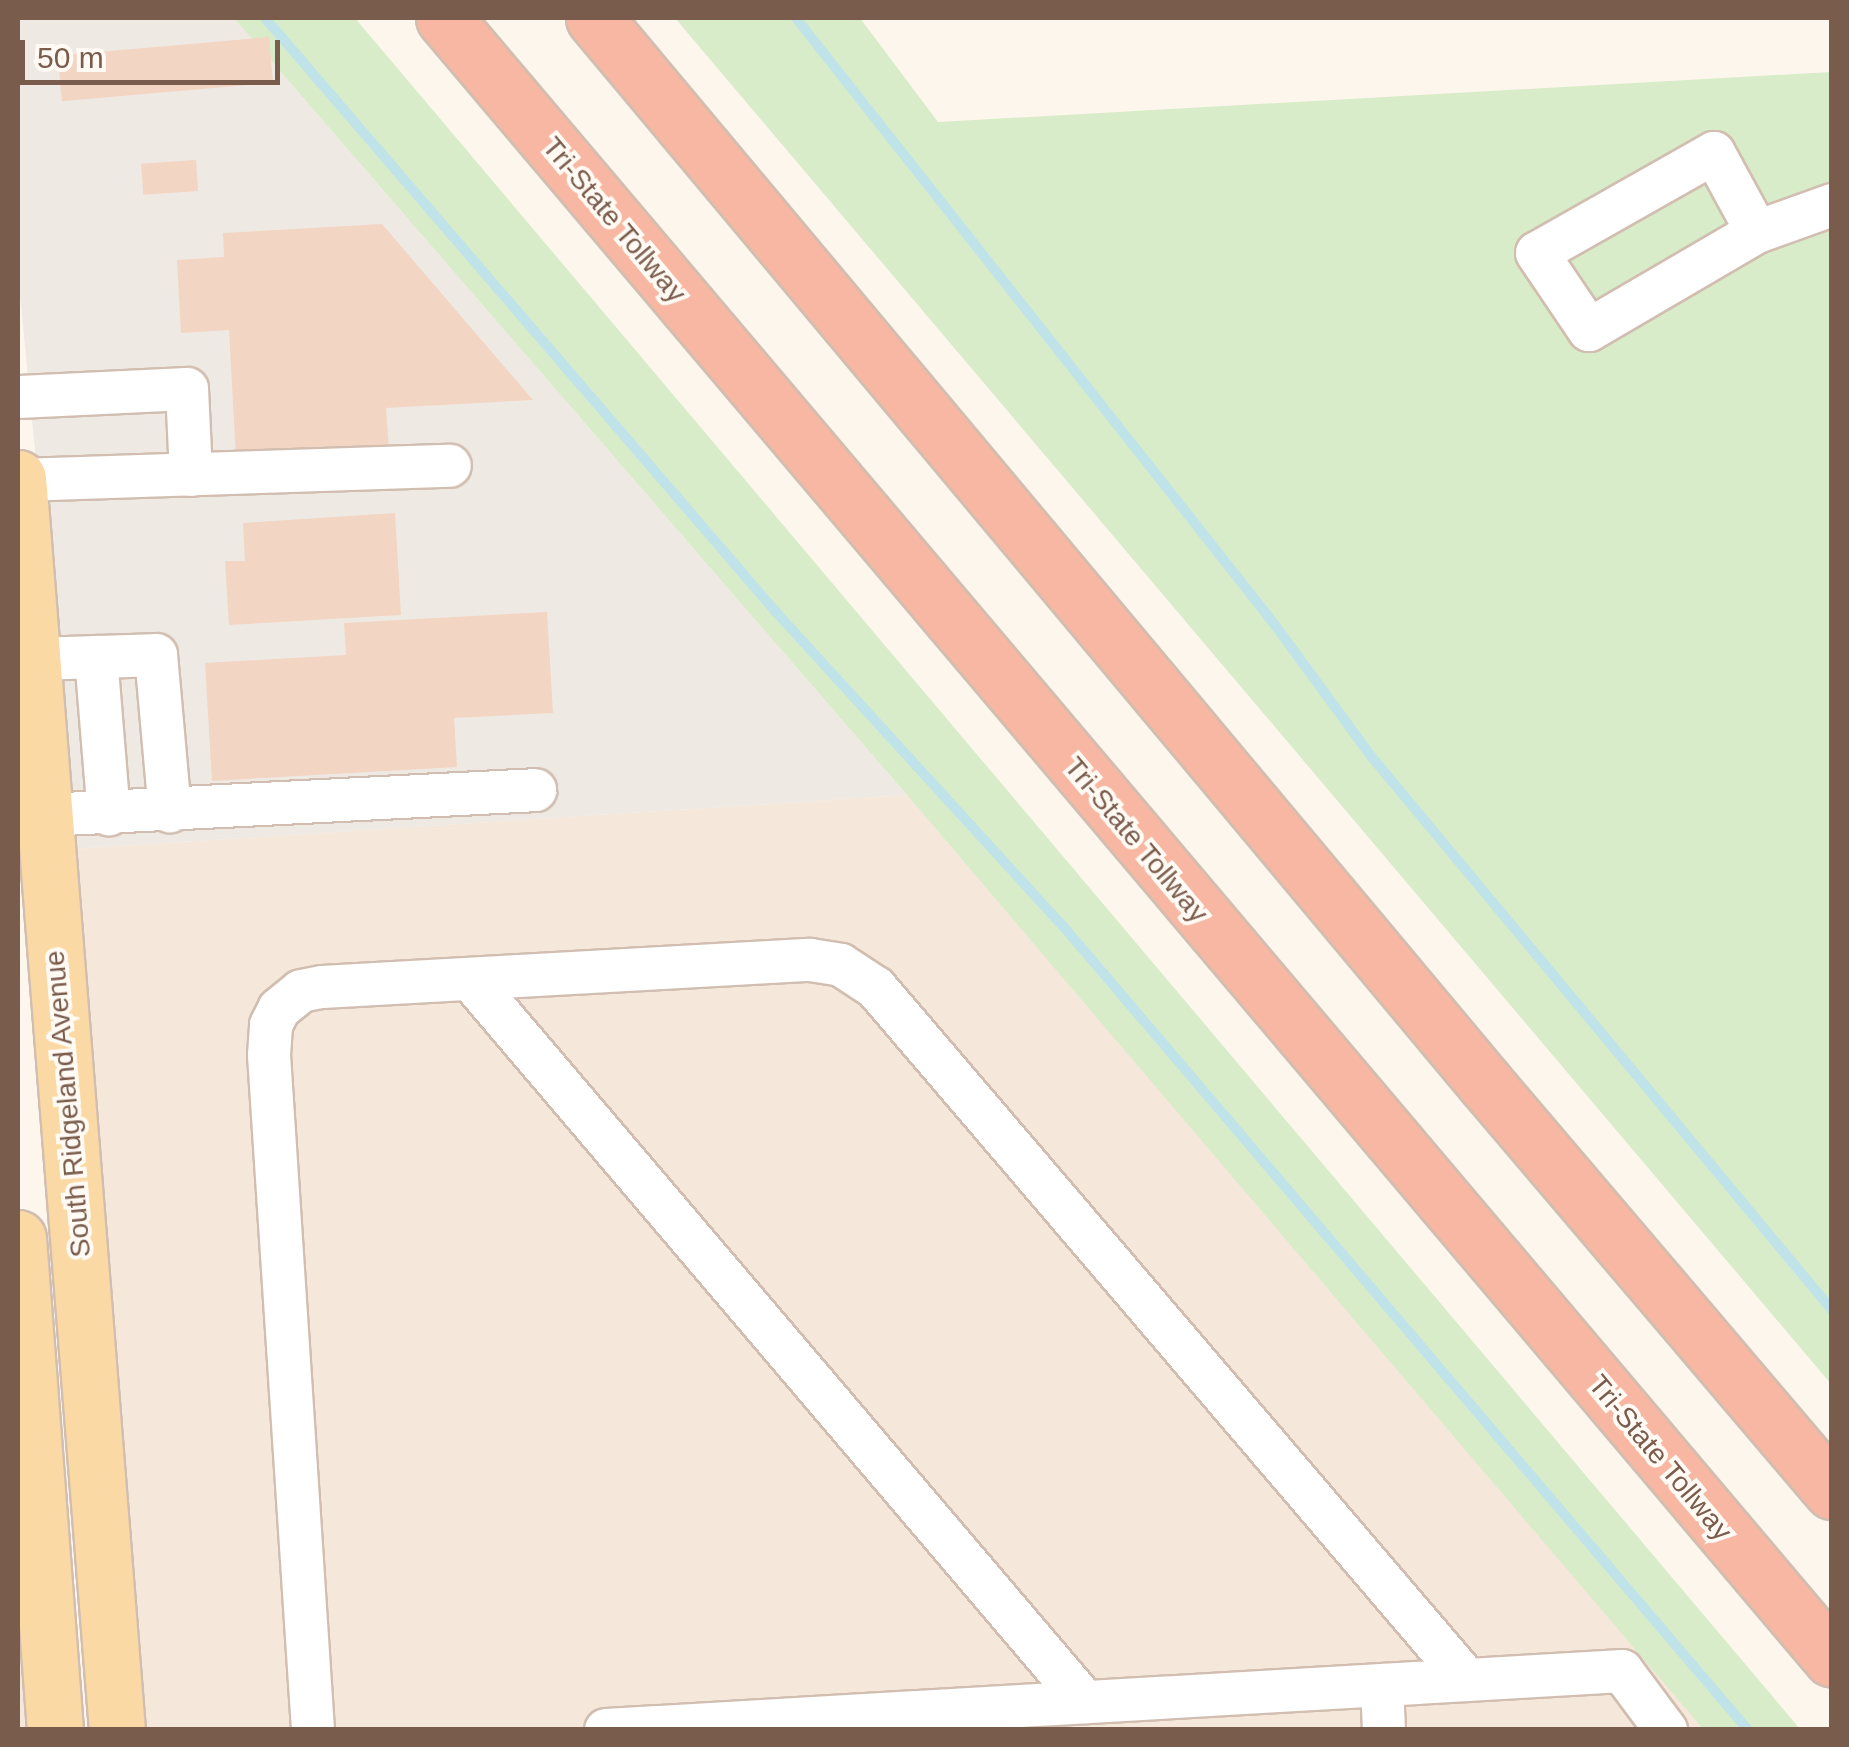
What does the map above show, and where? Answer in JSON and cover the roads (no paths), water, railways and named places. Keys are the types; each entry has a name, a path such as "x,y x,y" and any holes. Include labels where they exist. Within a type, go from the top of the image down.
{"highway":[{"name":"Tri-State Tollway","path":"444,18 1832,1660"},
{"path":"594,18 1485,1084 1832,1491"}],"main road":[{"name":"South Ridgeland Avenue","path":"18,479 117,1730"},
{"path":"18,1238 28,1506 55,1730"}],"lane":[{"path":"1757,232 1714,154 1538,253 1590,330 1757,232 1832,204"},
{"path":"18,397 186,388 191,475"},
{"path":"18,479 450,466"},
{"path":"32,659 156,655 170,811"},
{"path":"96,657 109,814"},
{"path":"45,815 536,790"},
{"path":"313,1730 269,1056 271,1025 287,999 302,991 810,960 841,965 860,974 1467,1680"},
{"path":"471,980 1111,1710"},
{"path":"606,1730 1111,1710 1382,1685 1622,1670 1666,1730"},
{"path":"1382,1685 1384,1730"}],"waterway":[{"path":"265,18 776,612 1063,926 1748,1730"},
{"path":"796,18 1275,625 1371,756 1832,1310"}]}
